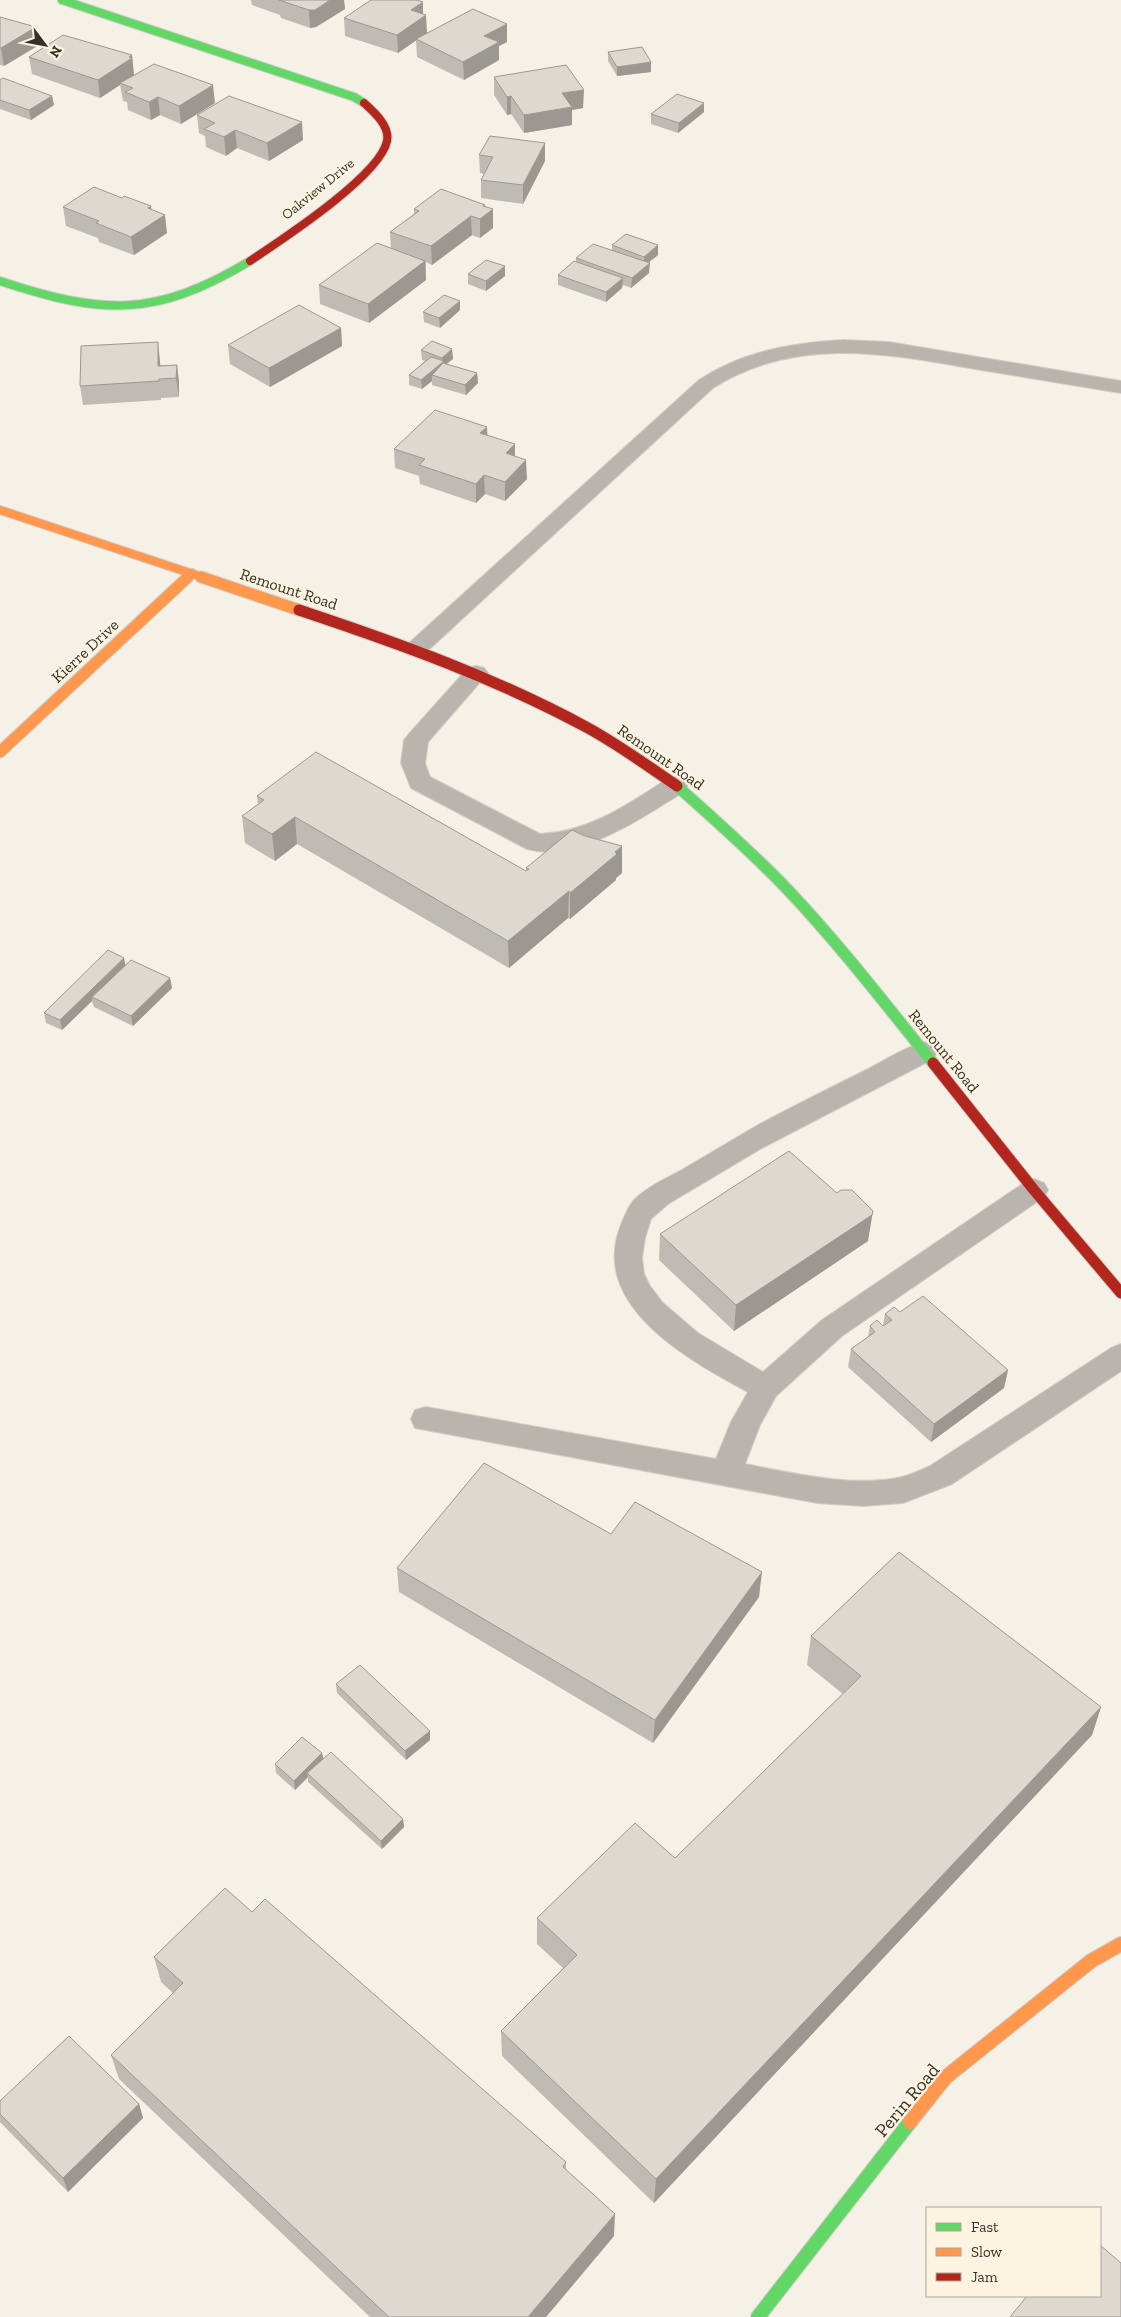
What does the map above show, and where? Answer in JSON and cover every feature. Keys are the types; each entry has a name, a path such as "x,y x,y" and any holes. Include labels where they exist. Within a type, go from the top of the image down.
{"street":[{"name":"Oakview Drive","path":"0,282 40,296 80,305 129,306 176,299 197,292 222,279 259,254 358,180 386,147 384,126 365,104 354,97 62,0"},
{"name":"Remount Road","path":"0,510 416,649 476,673 555,709 596,732 676,785 733,835 788,891 924,1052 1034,1190 1121,1292"},
{"name":"Kierre Drive","path":"0,752 192,573"},
{"name":"Perin Road","path":"758,2317 946,2077 1090,1961 1121,1944"}],"lane":[{"path":"416,649 706,384 724,372 741,365 758,359 811,349 864,346 889,348 1121,388"},
{"path":"476,673 416,740 413,763 420,782 536,843 568,841 604,829 676,785"},
{"path":"766,1388 722,1364 681,1336 650,1308 630,1273 629,1252 634,1226 646,1207 731,1152 924,1052"},
{"path":"726,1472 746,1422 766,1388 832,1328 1034,1190"},
{"path":"426,1419 726,1472 816,1490 863,1493 903,1490 941,1474 1121,1356"}],"building":[{"path":"279,0 330,0 315,10 309,10"},
{"path":"371,0 417,0 423,2 411,10 426,15 397,35 344,18"},
{"path":"473,9 507,24 484,36 499,42 463,62 416,39"},
{"path":"0,17 36,27 0,48"},
{"path":"63,35 132,55 129,57 132,58 98,80 29,57"},
{"path":"642,47 651,62 617,67 608,52"},
{"path":"154,64 213,85 179,106 158,97 149,102 125,92 133,88 120,83"},
{"path":"566,65 584,90 562,93 572,107 524,115 511,96 507,97 494,77"},
{"path":"3,78 52,96 29,110 0,100 0,80"},
{"path":"677,94 704,103 679,123 651,114"},
{"path":"229,96 302,122 267,143 235,130 224,137 204,129 215,123 197,115"},
{"path":"490,136 545,143 523,185 481,180 493,157 479,155"},
{"path":"94,187 122,198 124,196 151,206 148,208 165,215 131,237 96,223 99,221 63,207"},
{"path":"441,189 493,209 480,219 471,216 431,246 390,232 419,211 414,209"},
{"path":"626,234 658,245 644,257 612,245"},
{"path":"377,243 425,261 368,304 319,285"},
{"path":"593,244 650,263 632,278 576,258"},
{"path":"486,260 505,266 486,281 468,274"},
{"path":"574,261 623,278 606,292 558,275"},
{"path":"444,295 460,301 439,318 423,312"},
{"path":"299,305 341,328 269,368 228,345"},
{"path":"432,341 452,349 442,358 421,350"},
{"path":"158,342 158,366 177,365 176,378 159,379 159,381 80,386 81,346"},
{"path":"431,357 444,361 421,380 409,375"},
{"path":"443,363 477,373 465,385 432,375"},
{"path":"435,410 487,427 480,433 515,444 506,453 526,460 505,482 484,475 476,484 419,465 425,459 394,449"},
{"path":"316,752 526,871 529,869 526,868 572,830 585,836 622,846 615,852 617,854 508,941 295,817 272,834 242,816 264,800 257,796"},
{"path":"108,950 124,958 60,1020 44,1013"},
{"path":"131,960 170,978 131,1016 92,997"},
{"path":"789,1151 837,1193 841,1190 852,1190 873,1211 872,1215 736,1305 660,1234"},
{"path":"923,1296 1008,1370 934,1424 851,1349 875,1332 870,1326 877,1320 883,1326 892,1320 885,1314 894,1307 900,1312"},
{"path":"484,1463 611,1534 635,1502 762,1572 655,1720 397,1568"},
{"path":"899,1552 1101,1707 656,2179 501,2031 577,1955 537,1918 635,1823 675,1858 861,1676 811,1636"},
{"path":"360,1665 430,1731 405,1751 336,1684"},
{"path":"302,1737 322,1753 294,1781 275,1764"},
{"path":"331,1752 403,1819 381,1841 307,1773"},
{"path":"225,1888 252,1912 265,1899 566,2162 563,2167 615,2214 528,2317 389,2317 111,2055 183,1983 154,1957"},
{"path":"69,2036 139,2104 63,2178 0,2114 0,2101"},
{"path":"1101,2246 1121,2263 1121,2317 1010,2317 1026,2297 1101,2297"}],"traffic: fast":[{"path":"62,0 354,97 364,103"},
{"path":"0,281 67,301 128,306 158,302 187,294 218,280 250,261"},
{"path":"677,786 748,850 788,890 844,954 933,1063"},
{"path":"758,2317 910,2122"}],"traffic: slow":[{"path":"0,510 299,610"},
{"path":"0,752 192,573"},
{"path":"910,2122 946,2077 1091,1961 1121,1944"}],"traffic: jam":[{"path":"250,261 283,239 349,188 381,154 387,141 387,135 383,124 364,103"},
{"path":"299,610 398,644 496,683 589,729 634,756 677,786"},
{"path":"933,1063 1034,1190 1121,1293"}]}
